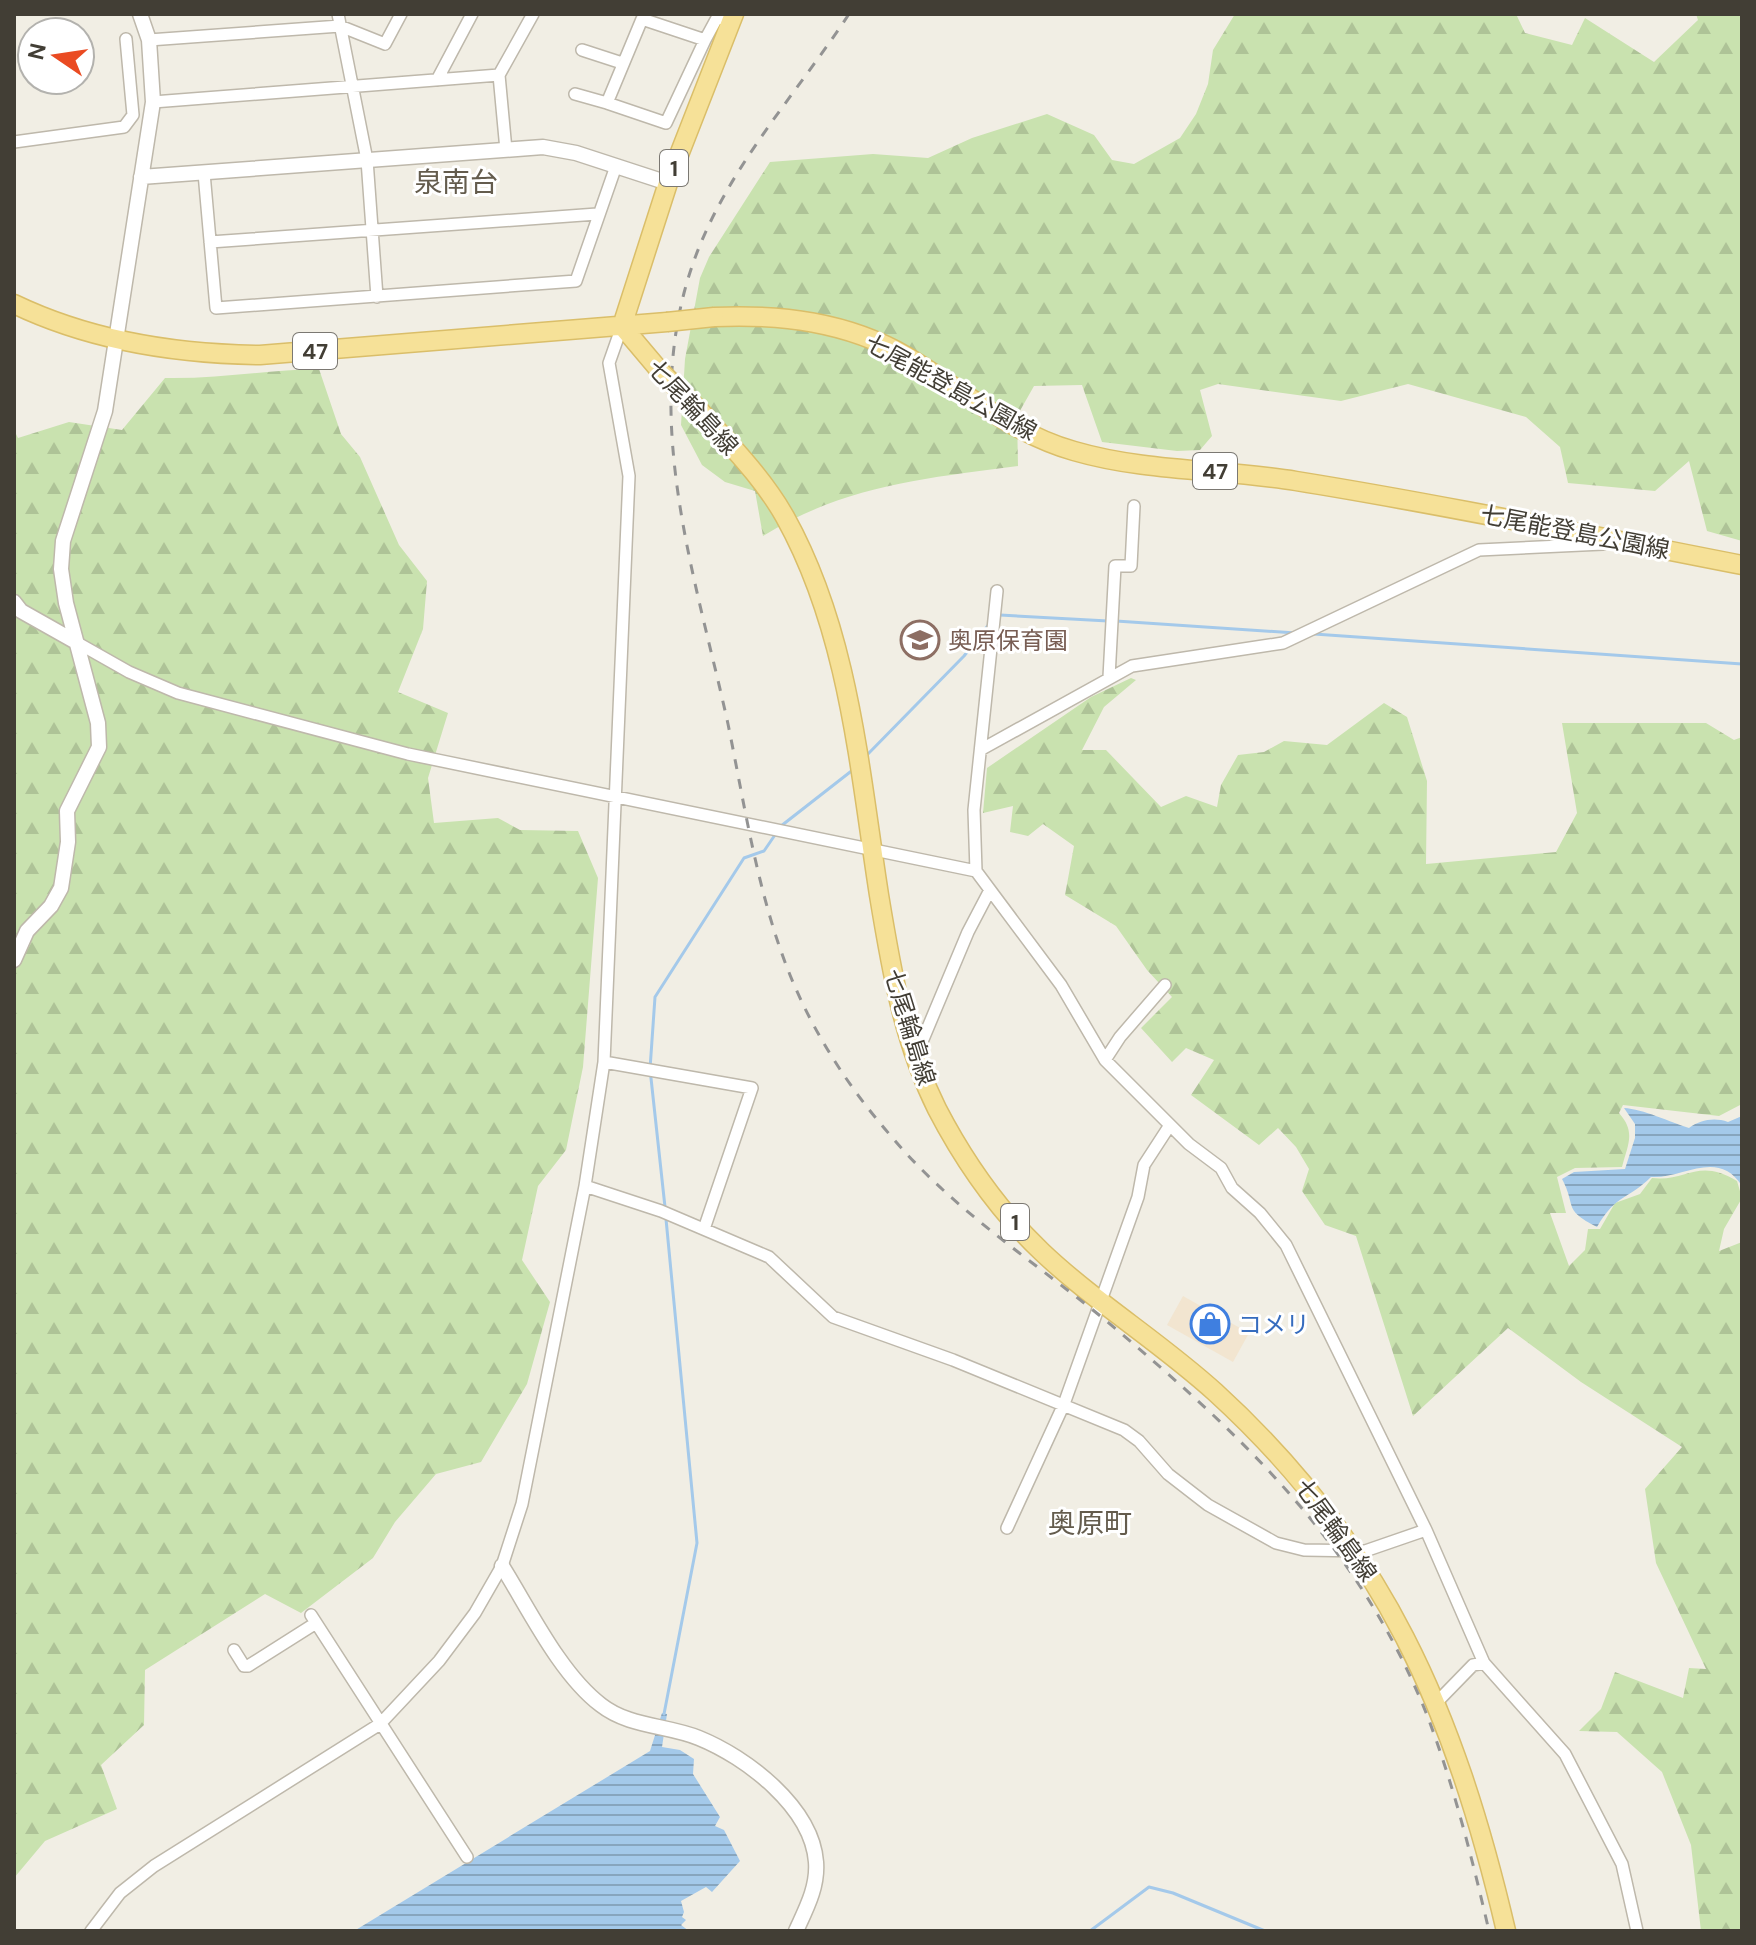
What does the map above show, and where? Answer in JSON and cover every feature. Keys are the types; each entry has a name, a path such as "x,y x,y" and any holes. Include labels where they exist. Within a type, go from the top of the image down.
{"main road":[{"name":"1","path":"622,326 668,183 732,19"},
{"name":"七尾能登島公園線","path":"14,304 49,321 119,340 211,355 260,355 714,317 799,319 866,336 907,357 1016,428 1071,451 1105,459 1256,475 1405,498 1742,565"},
{"name":"七尾輪島線","path":"622,326 760,479 783,514 821,596 842,663 892,975 915,1057 937,1109 977,1176 1042,1252 1210,1387 1300,1480 1352,1549 1391,1608 1437,1702 1471,1793 1506,1931"}],"street":[{"path":"14,960 27,931 51,906 61,888 68,842 67,811 99,747 98,723 76,642 61,569 63,541 105,411 119,340 153,102 149,40 140,14"},
{"path":"149,40 339,20 385,44 401,14"},
{"path":"437,80 472,14"},
{"path":"506,150 499,75 533,14"},
{"path":"629,14 705,40"},
{"path":"575,94 666,123 718,16 732,19"},
{"path":"607,103 642,19"},
{"path":"339,20 367,160 377,297"},
{"path":"14,142 124,127 133,115 126,39"},
{"path":"582,50 622,63"},
{"path":"153,102 351,84 499,75"},
{"path":"141,177 543,147 576,153 668,183"},
{"path":"204,173 216,308 576,281 616,166"},
{"path":"210,242 597,214"},
{"path":"91,1931 120,1893 154,1866 380,1724 439,1661 502,1566 522,1504 585,1186 604,1062 629,476 609,363 622,326"},
{"path":"1109,677 1115,566 1131,566 1134,506"},
{"path":"982,749 1132,666 1283,643 1479,550 1631,543"},
{"path":"997,591 974,810 976,871 1061,985 1105,1060 1170,1125 1221,1168 1232,1188 1260,1213 1286,1245 1426,1530 1484,1663 1565,1754 1622,1864 1637,1931"},
{"path":"14,602 21,611 129,672 178,693 408,754 780,828 976,871"},
{"path":"915,1057 968,932 990,890"},
{"path":"1105,1060 1120,1037 1165,985"},
{"path":"604,1062 752,1088 704,1229"},
{"path":"1007,1528 1064,1404 1138,1197 1144,1165 1170,1125"},
{"path":"585,1186 667,1213 769,1257 833,1317 1064,1404 1124,1430 1139,1441 1168,1474 1248,1530 1304,1550 1365,1551 1426,1530"},
{"path":"502,1566 574,1678 601,1705 628,1720 698,1738 730,1755 760,1777 798,1814 811,1837 817,1863 813,1893 796,1931"},
{"path":"234,1650 244,1666 248,1666 314,1619 467,1857"},
{"path":"1437,1702 1473,1665 1484,1663"}],"shaded area":[{"path":"1183,1296 1249,1333 1233,1362 1167,1325"}],"green space":[{"path":"1235,14 1516,14 1525,33 1572,45 1585,18 1654,62 1698,20 1696,14 1742,14 1742,541 1707,531 1689,461 1655,491 1568,483 1560,447 1526,417 1408,384 1341,401 1218,384 1200,390 1212,436 1200,450 1177,451 1102,442 1082,385 1034,386 1017,416 1018,466 918,480 855,495 793,519 763,536 755,491 725,482 702,465 681,425 685,359 700,278 709,257 770,162 873,154 928,158 972,138 1047,114 1094,135 1112,160 1134,164 1180,138 1196,114 1208,84 1213,50"},
{"path":"319,369 341,434 360,457 399,545 427,581 423,629 398,692 448,713 428,778 434,823 498,818 520,830 578,831 598,878 583,1067 566,1150 538,1186 522,1260 550,1302 527,1384 481,1462 436,1474 395,1522 373,1558 301,1613 265,1594 145,1670 144,1725 101,1765 117,1809 45,1841 14,1878 14,430 18,438 69,422 122,430 165,378"},
{"path":"1131,678 1136,680 1104,707 1082,750 1106,750 1161,807 1186,796 1217,807 1221,785 1238,755 1264,752 1284,741 1327,745 1384,703 1407,717 1427,781 1426,864 1556,852 1577,813 1562,723 1706,723 1734,740 1742,737 1742,1104 1719,1116 1623,1105 1619,1113 1627,1126 1629,1138 1622,1167 1575,1168 1557,1177 1566,1213 1550,1213 1569,1266 1585,1250 1588,1229 1600,1229 1615,1203 1640,1194 1652,1178 1712,1171 1737,1181 1742,1198 1724,1229 1719,1251 1742,1242 1742,1931 1701,1931 1691,1845 1662,1772 1617,1732 1579,1731 1601,1709 1615,1672 1683,1698 1689,1668 1706,1669 1656,1563 1645,1489 1682,1447 1581,1382 1508,1328 1413,1416 1356,1236 1325,1225 1302,1191 1309,1169 1296,1147 1278,1128 1259,1145 1191,1095 1214,1060 1186,1048 1172,1062 1141,1028 1172,997 1147,970 1116,926 1065,895 1074,846 1043,824 1028,836 1010,832 1013,806 983,813 987,768 1091,697"}],"water":[{"path":"1624,1108 1689,1128 1707,1120 1728,1122 1742,1116 1742,1186 1733,1175 1711,1167 1651,1177 1617,1202 1597,1227 1586,1221 1574,1211 1562,1179 1574,1172 1625,1169 1635,1138 1635,1124"},
{"path":"662,1713 667,1714 662,1747 680,1750 694,1759 693,1774 720,1817 715,1826 724,1830 740,1861 712,1892 706,1887 681,1901 682,1917 686,1920 681,1925 689,1931 354,1931 650,1751"}],"waterway":[{"path":"1000,615 1108,621"},
{"path":"1116,621 1296,633"},
{"path":"866,756 964,656 990,623"},
{"path":"1314,634 1742,664"},
{"path":"781,826 854,769"},
{"path":"665,1207 650,1069 655,997 744,858 764,851 777,832"},
{"path":"664,1714 697,1543 666,1219"},
{"path":"1090,1931 1149,1887 1173,1893 1265,1931"}],"railway":[{"path":"849,14 754,147 713,216 684,293 674,347 671,401 673,455 680,510 753,851 779,945 810,1018 834,1060 876,1118 914,1162 966,1210 1104,1319 1203,1406 1249,1450 1331,1545 1367,1597 1399,1653 1427,1715 1462,1822 1489,1931"}],"place":[{"name":"奥原保育園","path":"920,640"},
{"name":"コメリ","path":"1210,1324"}],"district":[{"name":"泉南台","path":"456,182"},
{"name":"奥原町","path":"1090,1523"}]}
